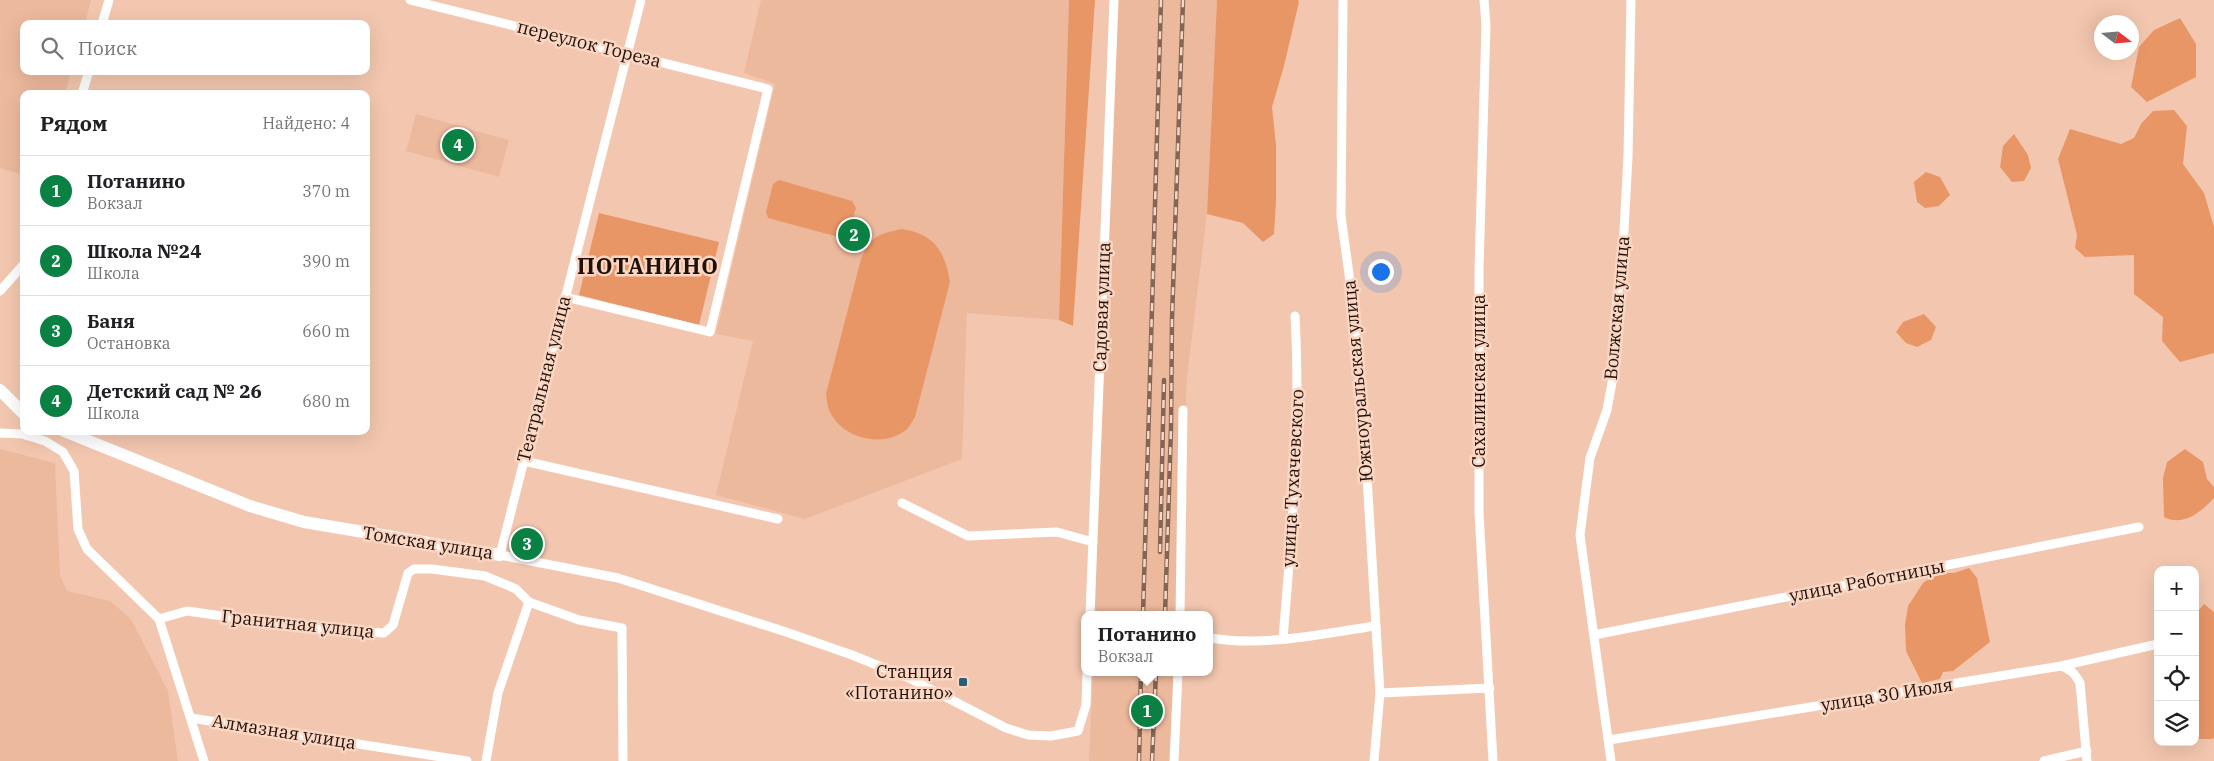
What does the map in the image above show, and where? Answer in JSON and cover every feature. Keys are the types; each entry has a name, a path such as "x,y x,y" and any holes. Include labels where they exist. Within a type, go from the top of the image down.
{"street":[{"path":"103,20 109,0"},
{"name":"переулок Тореза","path":"410,0 768,89 710,332 565,297"},
{"name":"Театральная улица","path":"500,555 641,0"},
{"name":"Садовая улица","path":"1090,611 1114,0"},
{"name":"Южноуральская улица","path":"1343,0 1341,216 1363,410 1380,693 1374,761"},
{"name":"Сахалинская улица","path":"1484,0 1486,25 1479,270 1479,513 1493,761"},
{"name":"Волжская улица","path":"1611,761 1580,535 1590,458 1607,410 1616,361 1616,309 1623,249 1628,156 1631,0"},
{"path":"83,90 88,75"},
{"path":"0,291 20,268"},
{"name":"улица Тухачевского","path":"1283,639 1294,514 1298,398 1295,316"},
{"path":"0,390 20,410"},
{"path":"1180,611 1183,410"},
{"path":"0,433 30,437 45,442 63,452 74,470 78,529 87,549 160,619 204,761"},
{"name":"Томская улица","path":"74,435 268,512 304,522 500,555 618,578 710,606 852,655 909,678 1006,728 1028,735 1051,736 1078,731 1086,705 1087,676"},
{"path":"524,461 778,519"},
{"path":"902,503 968,536 1058,532 1093,542"},
{"name":"улица Работницы","path":"1594,635 2139,527"},
{"name":"Гранитная улица","path":"160,619 187,611 314,629 384,633 393,626 408,573 414,569 432,569 485,576 516,590 529,602 579,620 622,628 623,761"},
{"path":"486,761 498,693 529,602"},
{"path":"1213,638 1232,641 1283,639 1375,626"},
{"name":"улица 30 Июля","path":"1609,740 2061,666 2154,645"},
{"path":"2061,666 2069,668 2080,683 2087,761"},
{"path":"1174,761 1178,676"},
{"path":"1380,693 1490,688"},
{"name":"Алмазная улица","path":"191,718 467,761"},
{"path":"2044,761 2087,751"}],"shaded area":[{"path":"0,0 91,0 86,20 20,20 20,75 70,75 66,90 20,90 20,174 0,168"},
{"path":"761,0 1069,0 1059,320 967,313 962,459 805,519 716,495 753,341 716,334 775,84 744,73"},
{"path":"1069,0 1095,0 1073,326 1059,320"},
{"path":"1117,0 1217,0 1207,214 1187,377 1176,611 1095,611 1112,71"},
{"path":"1217,0 1298,0 1299,2 1272,107 1276,145 1274,234 1263,242 1243,223 1207,214"},
{"path":"2180,18 2196,44 2196,77 2147,102 2131,87 2136,60 2139,60 2139,47 2154,30"},
{"path":"2174,110 2187,126 2183,164 2204,193 2214,227 2214,353 2180,362 2162,341 2163,317 2134,294 2134,255 2085,257 2075,248 2077,235 2058,159 2070,129 2121,144 2134,138 2141,124 2153,111"},
{"path":"416,114 509,140 499,177 406,151"},
{"path":"2014,134 2028,155 2031,168 2024,181 2012,182 2000,167 2003,146"},
{"path":"1926,172 1940,177 1950,195 1939,206 1925,208 1917,202 1914,182"},
{"path":"779,180 852,201 856,208 848,234 842,238 768,218 766,212 773,184"},
{"path":"599,213 719,242 699,325 579,295"},
{"path":"902,229 922,235 936,246 945,261 950,282 915,417 907,429 896,436 886,439 863,438 852,434 835,420 828,408 826,394 861,259 868,245 876,237"},
{"path":"1924,314 1936,327 1931,340 1917,347 1906,343 1896,332 1903,322"},
{"path":"0,449 55,463 60,575 67,591 110,601 131,619 168,691 178,761 0,761"},
{"path":"2185,449 2203,462 2207,479 2214,487 2214,498 2197,513 2185,519 2171,520 2164,517 2163,478 2167,462"},
{"path":"1969,568 1977,578 1990,642 1953,671 1943,672 1940,679 1922,683 1906,651 1905,625 1908,606 1923,583 1938,573 1954,573"},
{"path":"2204,604 2214,612 2214,738 2212,739 2199,739 2199,610"},
{"path":"1093,676 1174,676 1170,761 1089,761"}],"railway":[{"path":"1143,611 1161,0"},
{"path":"1165,611 1171,428 1172,319 1183,0"},
{"path":"1160,552 1164,380"},
{"path":"1139,761 1141,676"},
{"path":"1152,761 1156,676"}],"place":[{"name":"Детский сад № 26","path":"458,145"},
{"name":"Школа №24","path":"854,235"},
{"name":"Баня","path":"527,544"},
{"name":"Станция «Потанино»","path":"963,682"},
{"name":"Потанино","path":"1147,711"}],"district":[{"name":"ПОТАНИНО","path":"648,266"}]}
